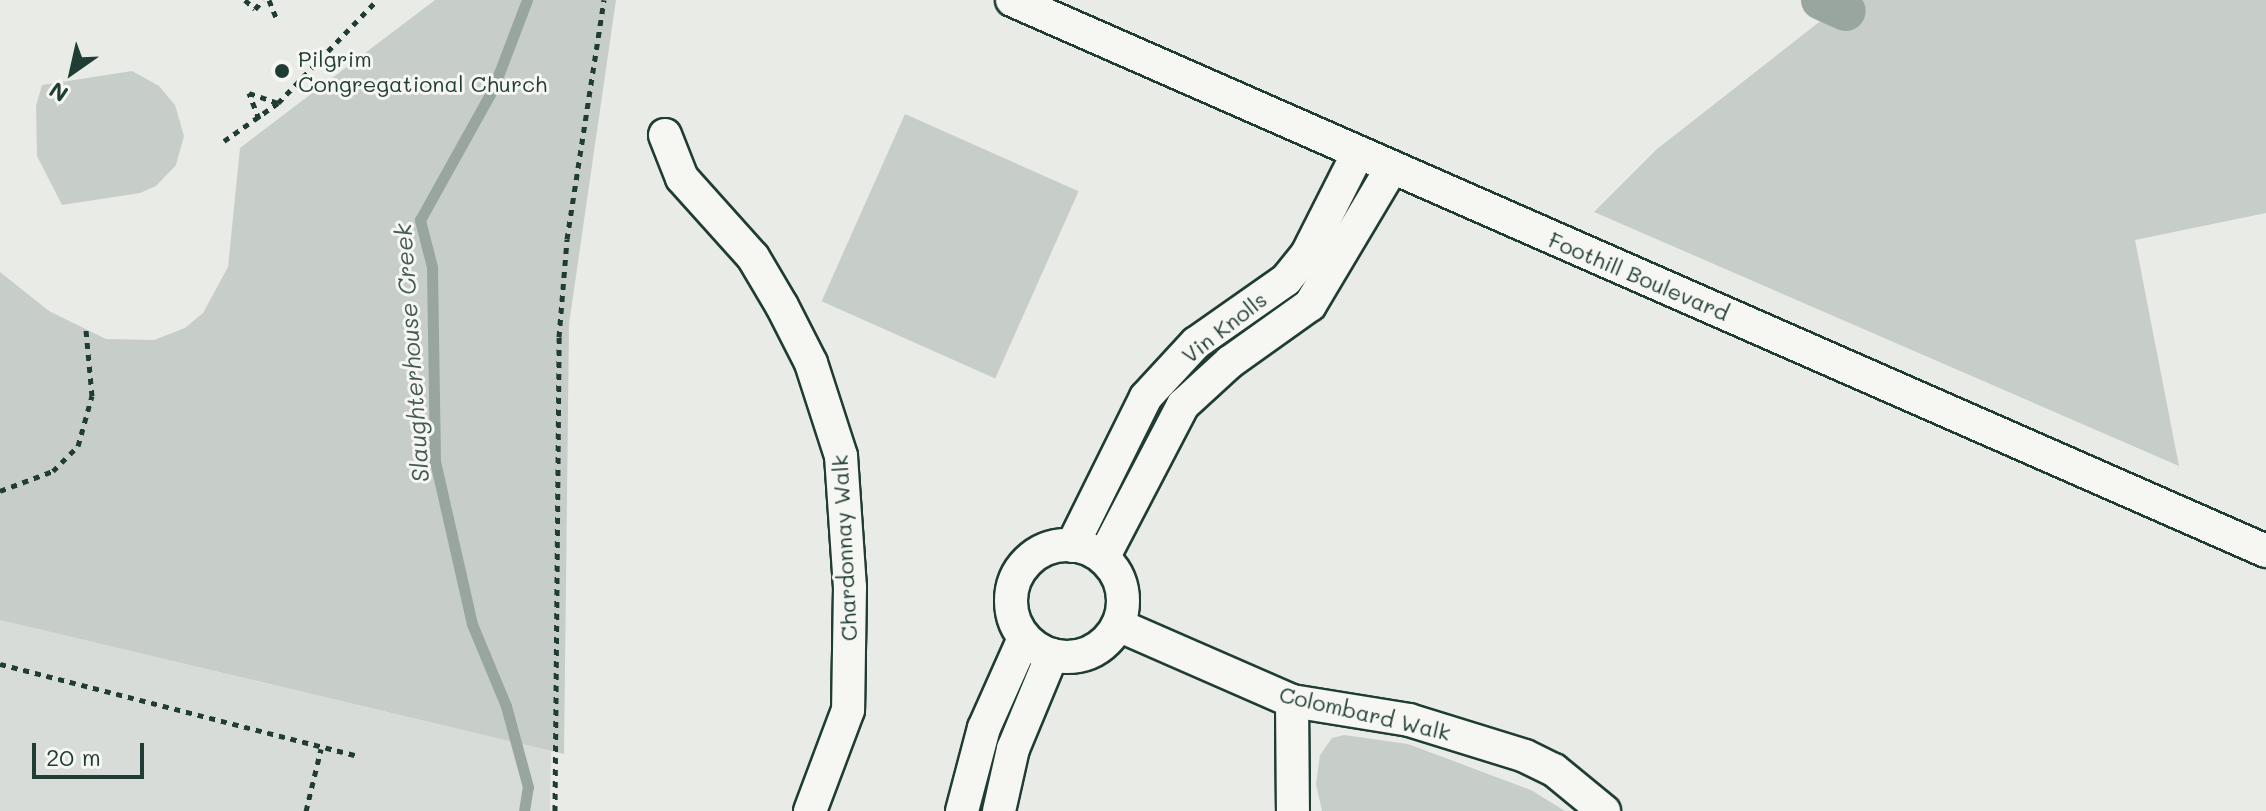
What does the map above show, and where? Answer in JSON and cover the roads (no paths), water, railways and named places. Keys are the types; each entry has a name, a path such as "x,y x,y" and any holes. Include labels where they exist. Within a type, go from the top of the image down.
{"street":[{"name":"Foothill Boulevard","path":"1012,0 1357,155 2266,551"},
{"name":"Chardonnay Walk","path":"665,135 682,178 753,257 782,306 811,363 841,456 850,587 848,710 810,811"},
{"name":"Vin Knolls","path":"1072,546 1146,397 1196,343 1286,280 1307,254 1357,155"},
{"name":"Vin Knolls","path":"1103,558 1183,405 1230,362 1310,305 1391,169"},
{"path":"1072,546 1103,558 1122,590 1118,625 1110,638 1083,655 1052,655 1024,638 1014,621 1013,584 1036,554 1072,546"},
{"name":"Colombard Walk","path":"1118,625 1292,701 1409,720 1525,756 1554,770 1604,811"},
{"path":"962,811 984,728 1024,638"},
{"path":"999,811 1013,749 1052,655"},
{"path":"1292,701 1293,811"}],"waterway":[{"name":"Slaughterhouse Creek","path":"524,811 528,787 506,706 472,624 435,461 432,267 420,220 493,89 527,0"},
{"path":"1821,0 1846,11"}],"place":[{"name":"Pilgrim Congregational Church","path":"282,71"}]}
